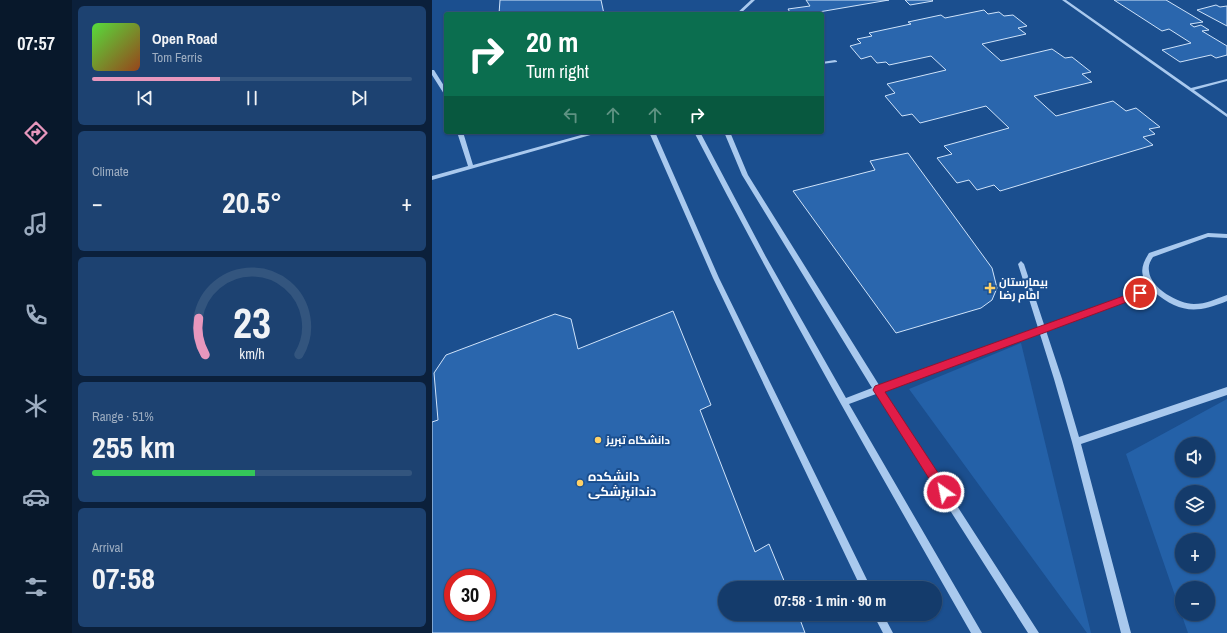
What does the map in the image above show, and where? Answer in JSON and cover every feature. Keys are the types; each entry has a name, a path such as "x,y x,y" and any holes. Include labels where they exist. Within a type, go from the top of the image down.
{"street":[{"path":"740,12 753,0"},
{"path":"1064,0 1227,116"},
{"path":"824,63 835,61"},
{"path":"432,71 444,90"},
{"path":"1190,90 1227,80"},
{"path":"461,134 471,167"},
{"path":"432,178 591,134"},
{"path":"653,134 716,278 863,581"},
{"path":"698,134 844,402 977,633"},
{"path":"729,134 745,174 878,390 1034,633"},
{"path":"1227,236 1208,235 1151,254 1146,261 1144,269 1147,278 1154,288 1178,303 1204,307 1227,298"},
{"path":"1021,264 1058,379 1076,442 1126,633"},
{"path":"844,402 1154,288"},
{"path":"1076,442 1227,391"},
{"path":"882,621 888,633"}],"shaded area":[{"path":"1021,343 1091,633 1087,633 909,389"},
{"path":"1227,399 1227,633 1188,633 1184,621 1215,621 1215,581 1175,581 1175,595 1126,454"}],"building":[{"path":"500,0 601,0 604,12 499,12"},
{"path":"806,0 889,0 819,12 790,12 788,9 810,6"},
{"path":"905,0 932,0 933,1 910,5"},
{"path":"1114,0 1166,0 1203,22 1190,24 1194,27 1201,25 1209,30 1202,31 1227,46 1227,55 1216,58 1211,55 1180,62 1162,50 1191,43 1169,29 1162,31"},
{"path":"1216,5 1220,7 1227,6 1227,26 1197,10"},
{"path":"984,10 988,14 999,12 1004,16 1013,15 1027,26 1018,28 1026,34 982,44 1001,61 1052,49 1065,58 1072,57 1091,72 1082,74 1092,82 1034,96 1056,116 1113,101 1126,111 1136,108 1160,127 1149,129 1155,134 1143,137 1153,145 1000,191 994,185 977,190 969,180 957,183 937,158 952,154 944,146 1009,128 986,106 920,123 912,114 902,116 885,96 895,93 887,84 946,70 931,56 889,65 886,62 877,63 871,56 861,59 850,46 861,43 857,39 872,36 869,33 911,24 908,22 941,15 945,18"},
{"path":"908,153 992,268 997,288 992,300 981,308 896,333 793,191 875,170 870,161"},
{"name":"دانشکده دندانپزشکی","path":"673,311 711,405 700,410 755,552 769,544 784,581 718,581 718,621 801,621 805,633 432,633 432,422 438,420 434,373 446,355 555,314 571,319 578,349"}],"place":[{"name":"بیمارستان امام رضا","path":"990,288"},
{"name":"دانشگاه تبریز","path":"598,440"},
{"name":"دانشکده دندانپزشکی","path":"580,483"}],"route":[{"path":"944,492 878,390 1140,293"}]}
